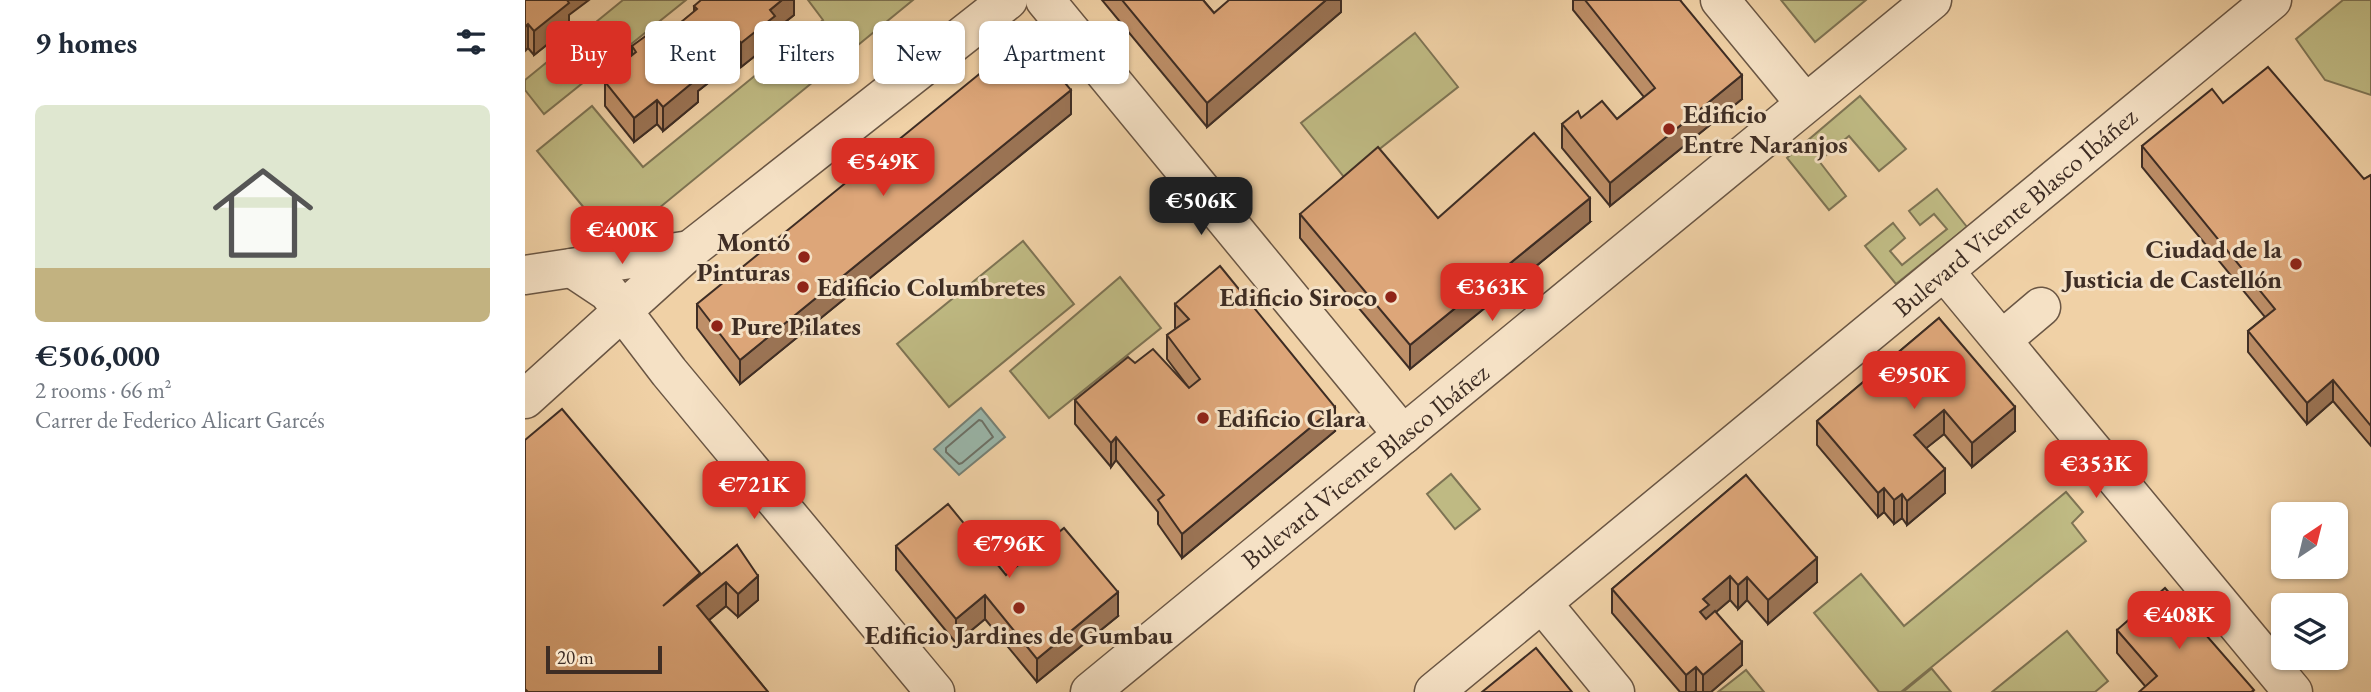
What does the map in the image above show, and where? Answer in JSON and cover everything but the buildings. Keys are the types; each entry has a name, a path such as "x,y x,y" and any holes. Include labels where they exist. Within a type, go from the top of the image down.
{"street":[{"path":"535,392 690,250 1008,0"},
{"path":"1045,0 1403,435"},
{"path":"1720,0 1805,103"},
{"name":"Bulevard Vicente Blasco Ibáñez","path":"1090,692 1932,0"},
{"name":"Bulevard Vicente Blasco Ibáñez","path":"1434,692 2271,0"},
{"path":"525,275 580,274 690,250"},
{"path":"1944,271 2293,692"},
{"path":"580,274 608,292 621,312 935,692"},
{"path":"535,392 580,323 588,301 580,274"},
{"path":"2002,340 2041,307"},
{"path":"1542,603 1615,692"}],"shaded area":[{"path":"623,0 686,0 660,21 645,21 645,33 631,44 631,21 597,21"},
{"path":"808,0 913,0 887,21 873,21 873,33 859,44 859,21 823,20"},
{"path":"1781,0 1866,0 1815,42"},
{"path":"2343,0 2371,0 2371,95 2325,80 2296,39"},
{"path":"1415,33 1458,87 1344,177 1301,123"},
{"path":"546,63 546,84 581,84 544,114 525,90 525,80"},
{"path":"754,76 754,84 810,84 642,222 585,209 537,151 592,106 643,167"},
{"path":"1860,96 1906,149 1879,171 1849,136 1819,161 1846,196 1829,210 1787,158"},
{"path":"1937,189 1967,227 1896,284 1865,246 1893,223 1905,238 1890,251 1902,265 1947,229 1934,214 1920,225 1909,211"},
{"path":"1023,241 1074,304 949,407 897,344"},
{"path":"1120,277 1161,328 1049,418 1010,371"},
{"path":"1451,474 1480,509 1455,529 1427,494"},
{"path":"2066,492 2083,512 2072,523 2086,541 1901,692 1879,692 1814,613 1861,574 1904,626"},
{"path":"2067,631 2108,681 2095,692 1992,692"},
{"path":"1931,669 1951,692 1903,692"},
{"path":"1746,670 1764,692 1718,692"}],"water":[{"path":"981,408 1005,437 959,475 934,449"}],"place":[{"name":"Edificio Entre Naranjos","path":"1669,129"},
{"name":"Montó Pinturas","path":"804,257"},
{"name":"Ciudad de la Justicia de Castellón","path":"2296,264"},
{"name":"Edificio Columbretes","path":"803,287"},
{"name":"Edificio Siroco","path":"1391,297"},
{"name":"Pure Pilates","path":"717,326"},
{"name":"Edificio Clara","path":"1203,418"},
{"name":"Edificio Jardines de Gumbau","path":"1019,608"}]}
